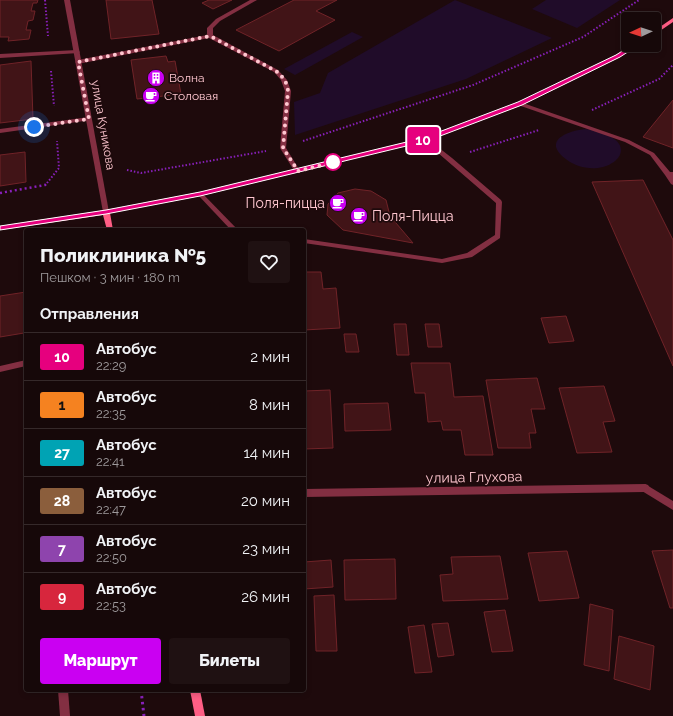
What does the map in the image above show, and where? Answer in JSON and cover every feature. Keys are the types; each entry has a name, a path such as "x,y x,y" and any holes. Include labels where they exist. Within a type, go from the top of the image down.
{"street":[{"name":"улица Куникова","path":"67,0 110,228"},
{"path":"210,36 210,28 218,20 254,0"},
{"path":"661,28 673,20"},
{"path":"78,62 210,36 276,71 282,76 287,84 288,91 283,148 298,171"},
{"path":"0,56 77,52"},
{"path":"0,228 106,212 200,194 425,139 520,104 624,52"},
{"path":"520,104 627,141 652,154 671,174 673,183"},
{"path":"0,131 89,119"},
{"path":"306,241 442,261 469,255 498,236 499,202 425,139"},
{"path":"200,194 233,228"},
{"path":"0,369 24,363"},
{"name":"улица Глухова","path":"306,493 645,488 673,506"},
{"path":"63,692 65,716"},
{"path":"195,692 200,716"}],"path":[{"path":"0,192 45,185 59,168 45,0"},
{"path":"127,170 141,173 283,148 474,85 583,37 639,0"},
{"path":"141,692 144,716"}],"shaded area":[{"path":"455,0 552,38 466,79 295,135 294,102 320,93 328,73"},
{"path":"546,0 620,0 577,28 532,9"},
{"path":"352,32 363,37 295,75 284,69"},
{"path":"586,129 608,135 619,143 621,152 616,160 606,166 592,168 577,165 562,156 557,150 556,144 558,140 568,133"}],"building":[{"path":"0,0 38,0 37,3 33,3 31,11 35,11 33,20 28,21 26,30 31,30 29,39 8,41 9,37 0,37"},
{"path":"106,0 152,0 159,34 111,39"},
{"path":"209,0 232,0 213,9 202,3"},
{"path":"294,0 337,0 316,11 335,20 279,51 236,30"},
{"name":"Волна","path":"166,56 168,62 175,61 181,94 137,99 131,60"},
{"path":"31,61 33,119 0,123 0,65"},
{"path":"673,100 673,148 643,137"},
{"path":"25,152 26,182 0,186 0,155"},
{"path":"643,180 673,240 673,366 592,182"},
{"name":"Поля-Пицца","path":"355,189 371,191 386,200 390,216 413,243 343,230 327,215 328,204 338,193"},
{"path":"306,272 321,272 323,289 336,288 340,328 306,330"},
{"path":"24,292 24,333 0,337 0,296"},
{"path":"566,316 574,341 549,343 541,318"},
{"path":"394,324 406,324 409,355 397,355"},
{"path":"425,324 439,324 442,347 428,347"},
{"path":"344,334 356,334 359,352 346,352"},
{"path":"411,363 450,363 454,397 483,396 493,455 465,455 461,430 443,430 441,421 428,422 425,393 415,393"},
{"path":"537,378 545,409 531,409 536,433 529,433 531,448 498,448 486,380"},
{"path":"604,386 615,421 603,422 612,452 577,453 559,388"},
{"path":"330,390 333,448 306,449 306,391"},
{"path":"388,403 391,430 345,431 344,404"},
{"path":"673,550 673,608 670,608 652,551"},
{"path":"567,551 579,598 539,601 528,553"},
{"path":"500,556 508,599 443,601 440,575 453,574 451,557"},
{"path":"395,559 396,599 345,600 344,560"},
{"path":"331,560 333,587 306,589 306,562"},
{"path":"334,595 337,651 316,651 314,596"},
{"path":"590,604 613,610 609,671 584,665"},
{"path":"505,610 513,651 492,652 484,612"},
{"path":"448,623 454,655 438,657 432,624"},
{"path":"424,625 432,672 415,673 408,627"},
{"path":"619,636 654,646 650,690 614,679"}],"bus line":[{"name":"10","path":"0,228 106,212 200,194 425,139 520,104 624,52"}],"place":[{"name":"Волна","path":"156,78"},
{"name":"Столовая","path":"151,96"},
{"name":"Поля-пицца","path":"338,203"},
{"name":"Поля-Пицца","path":"359,216"}],"route":[{"path":"34,127 89,119 78,62 210,36 276,71 282,76 287,84 288,91 283,148 298,171 338,161 333,162"}]}
